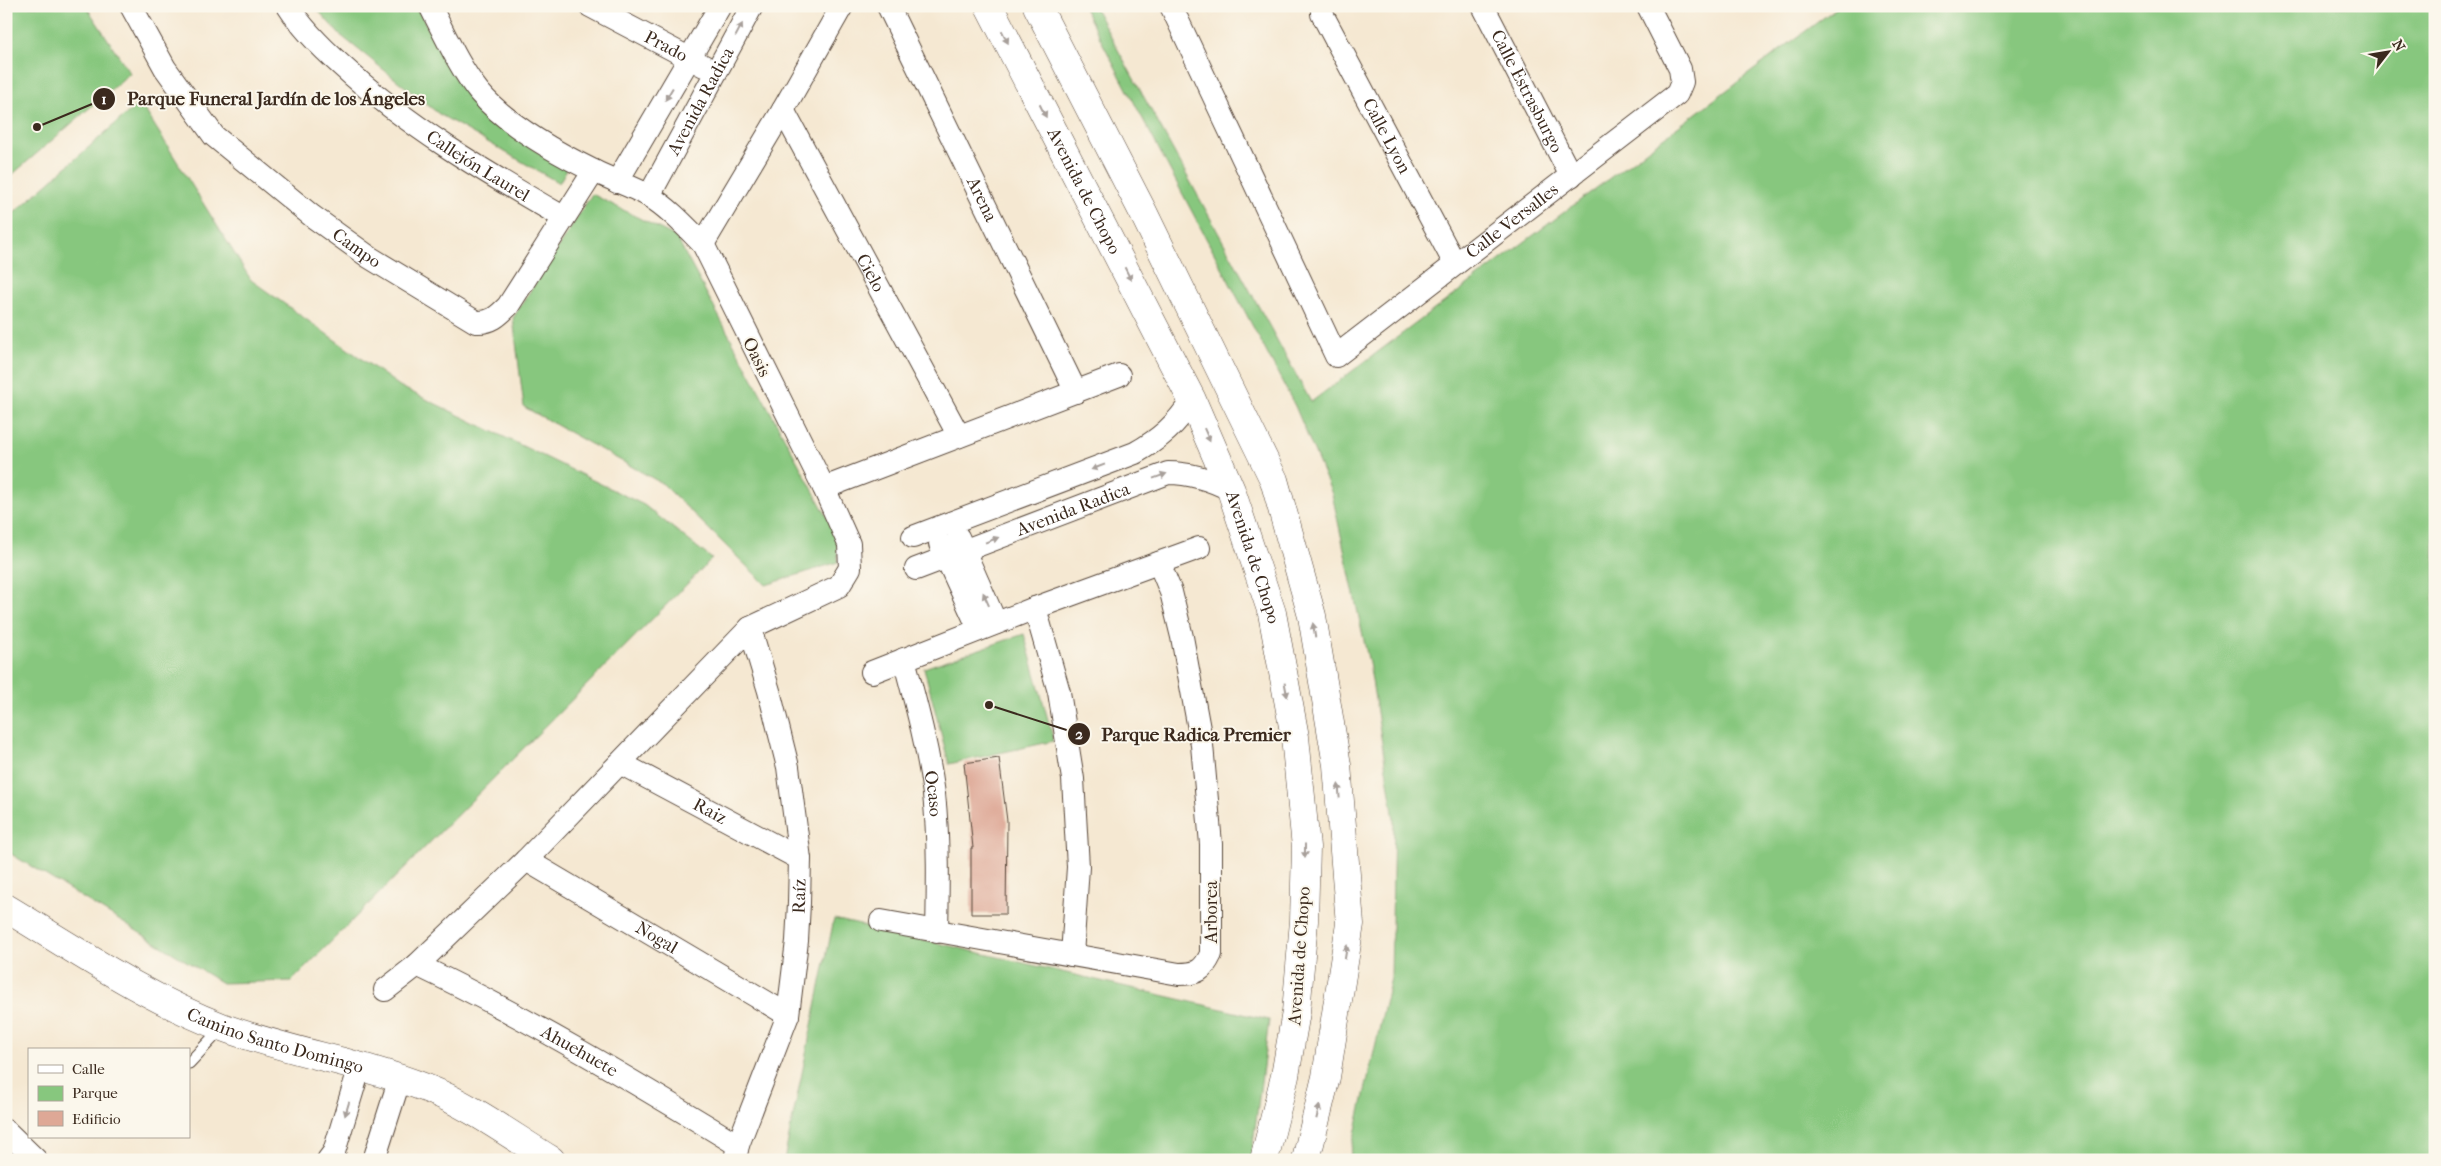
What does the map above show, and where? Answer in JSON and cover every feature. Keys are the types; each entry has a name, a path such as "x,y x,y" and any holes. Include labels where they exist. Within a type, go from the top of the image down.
{"street":[{"name":"Campo","path":"131,6 165,68 188,104 214,136 312,216 369,257 476,322 486,323 501,312 594,171"},
{"name":"Callejón Laurel","path":"288,6 325,50 344,68 422,132 563,217"},
{"name":"Oasis","path":"430,6 462,66 480,92 505,116 532,135 594,171 649,196 678,218 703,244 760,364 824,488 849,544 850,568 839,586 750,628"},
{"name":"Prado","path":"590,6 615,12 690,59 716,72"},
{"name":"Avenida Radica","path":"617,182 720,6"},
{"name":"Avenida Radica","path":"649,196 752,6"},
{"path":"703,244 784,110 842,6"},
{"name":"Arena","path":"888,6 1076,392"},
{"name":"Avenida de Chopo","path":"989,6 1192,400 1231,490 1272,613 1295,737 1306,847 1304,921 1296,1012 1285,1076 1264,1160"},
{"path":"1037,6 1143,212 1274,480 1312,616 1336,765 1350,924 1326,1077 1306,1160"},
{"name":"Calle Versalles","path":"1171,6 1336,356 1677,94 1682,82 1680,69 1648,6"},
{"name":"Calle Lyon","path":"1322,6 1322,14 1455,264"},
{"name":"Calle Estrasburgo","path":"1483,6 1571,176"},
{"name":"Cielo","path":"784,110 960,436"},
{"path":"1105,231 1143,212"},
{"path":"824,488 1120,375"},
{"name":"Avenida Radica","path":"955,554 933,530 1135,453 1153,443 1170,430 1192,400"},
{"name":"Avenida Radica","path":"916,569 1168,473 1183,473 1202,477 1231,490"},
{"path":"872,672 1035,608 1199,548"},
{"path":"955,554 988,626"},
{"name":"Arborea","path":"881,921 1179,974 1199,971 1205,966 1211,954 1211,844 1202,745 1182,637 1171,592 1159,563"},
{"path":"1035,608 1059,692 1073,779 1078,867 1072,955"},
{"path":"385,990 417,965 526,860 750,628"},
{"name":"Raíz","path":"736,1152 788,1016 797,941 800,859 788,767 769,691 750,628"},
{"name":"Ocaso","path":"904,659 922,726 934,794 939,862 937,932"},
{"name":"Raiz","path":"620,763 800,859"},
{"name":"Nogal","path":"526,860 788,1016"},
{"name":"Camino Santo Domingo","path":"6,908 158,997 223,1027 301,1052 400,1078 428,1089 471,1111 551,1160"},
{"name":"Ahuehuete","path":"417,965 494,1002 583,1052 736,1152"},
{"path":"328,1160 334,1152 360,1066"},
{"path":"374,1160 400,1078"},
{"path":"6,1131 36,1160"}],"lane":[{"path":"190,1062 223,1027"}],"green space":[{"path":"6,6 86,6 130,73 6,180"},
{"path":"318,6 417,6 448,66 471,100 504,130 567,169 559,183 439,114 339,34 316,8"},
{"path":"1083,6 1094,6 1311,402 1839,6 2435,6 2435,1160 1349,1160 1391,978 1394,819 1370,668 1332,494 1295,406"},
{"path":"140,102 251,280 401,387 644,505 712,559 292,981 222,983 6,851 6,220"},
{"path":"592,194 676,237 836,533 838,562 766,585 663,484 524,407 513,318"},
{"path":"1024,634 1054,741 949,764 924,668"},
{"path":"834,919 1269,1020 1251,1160 784,1160"}],"building":[{"path":"999,758 1007,821 1006,914 971,914 971,848 973,848 964,763"}],"place":[{"name":"Parque Funeral Jardín de los Ángeles","path":"37,127"},
{"name":"Parque Radica Premier","path":"989,705"}]}
